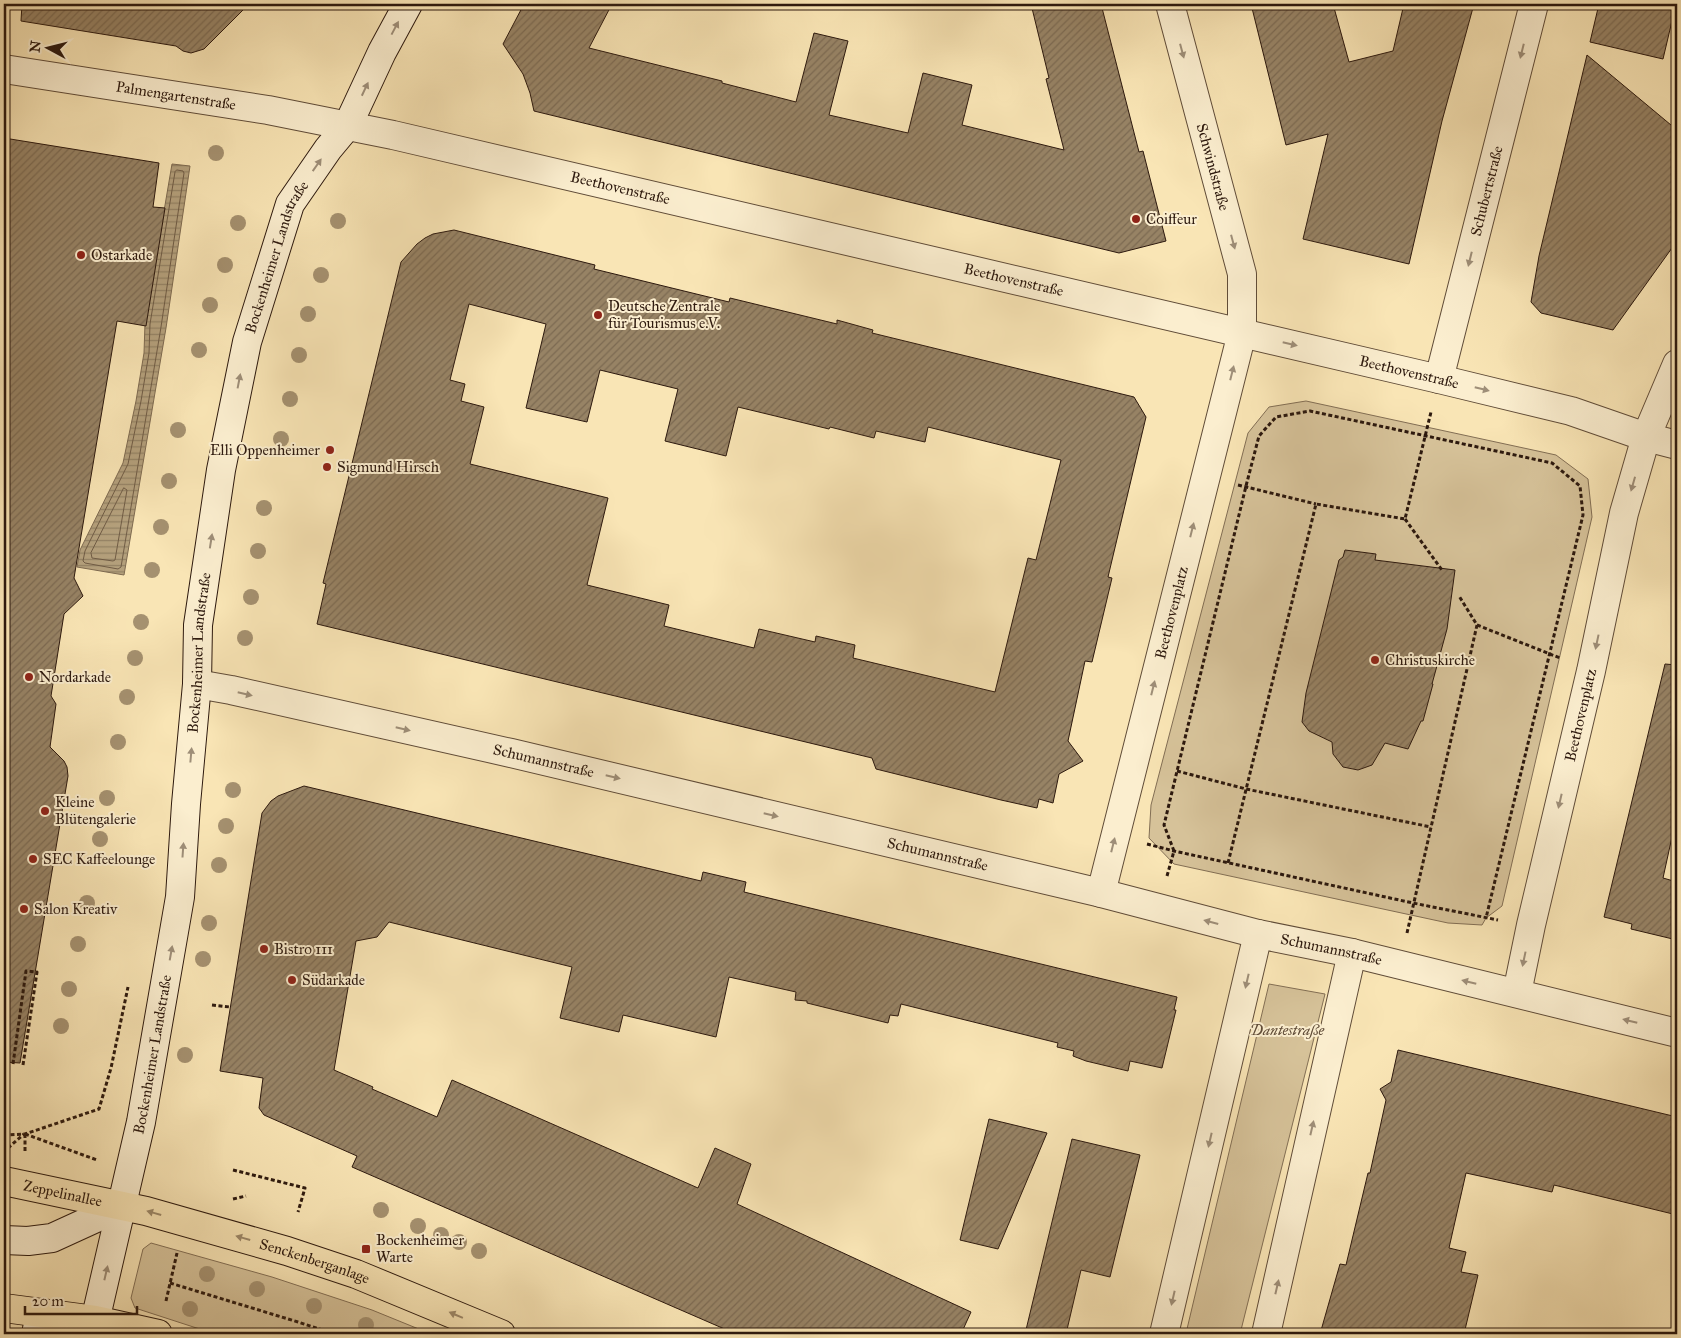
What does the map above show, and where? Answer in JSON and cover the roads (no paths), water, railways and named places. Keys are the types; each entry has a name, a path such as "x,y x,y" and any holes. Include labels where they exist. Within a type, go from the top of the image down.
{"main road":[{"name":"Zeppelinallee","path":"4,1181 122,1206"},
{"name":"Senckenberganlage","path":"122,1206 287,1251 356,1274 501,1334"},
{"path":"4,1308 38,1324 93,1327 158,1334"}],"street":[{"name":"Bockenheimer Landstraße","path":"93,1327 142,1122 180,897 197,684 198,625 221,470 247,342 290,204 348,125 382,52 408,4"},
{"name":"Schwindstraße","path":"1170,4 1242,274 1242,333"},
{"name":"Schubertstraße","path":"1439,379 1534,4"},
{"name":"Palmengartenstraße","path":"4,69 268,110 348,125"},
{"name":"Beethovenstraße","path":"348,125 1439,379 1571,411 1646,437 1677,445"},
{"name":"Beethovenplatz","path":"1102,893 1242,333"},
{"name":"Beethovenplatz","path":"1517,994 1531,925 1591,671 1624,513 1646,437 1677,364"},
{"name":"Schumannstraße","path":"197,684 511,753 1102,893 1258,934 1352,953 1677,1033"},
{"path":"1164,1334 1258,934"},
{"path":"1266,1334 1352,953"},
{"path":"4,1240 28,1241 52,1238 122,1206"}],"water":[{"path":"172,164 190,166 166,328 124,575 77,567 80,550 123,463 144,353 145,323"}],"place":[{"name":"Coiffeur","path":"1136,219"},
{"name":"Ostarkade","path":"81,255"},
{"name":"Deutsche Zentrale für Tourismus e.V.","path":"598,315"},
{"name":"Elli Oppenheimer","path":"330,450"},
{"name":"Sigmund Hirsch","path":"327,467"},
{"name":"Christuskirche","path":"1375,660"},
{"name":"Nordarkade","path":"29,677"},
{"name":"Kleine Blütengalerie","path":"45,811"},
{"name":"SEC Kaffeelounge","path":"33,859"},
{"name":"Salon Kreativ","path":"24,909"},
{"name":"Bistro 111","path":"264,949"},
{"name":"Südarkade","path":"292,980"},
{"name":"Bockenheimer Warte","path":"366,1249"}],"park label":[{"name":"Dantestraße","path":"1287,1030"}]}
